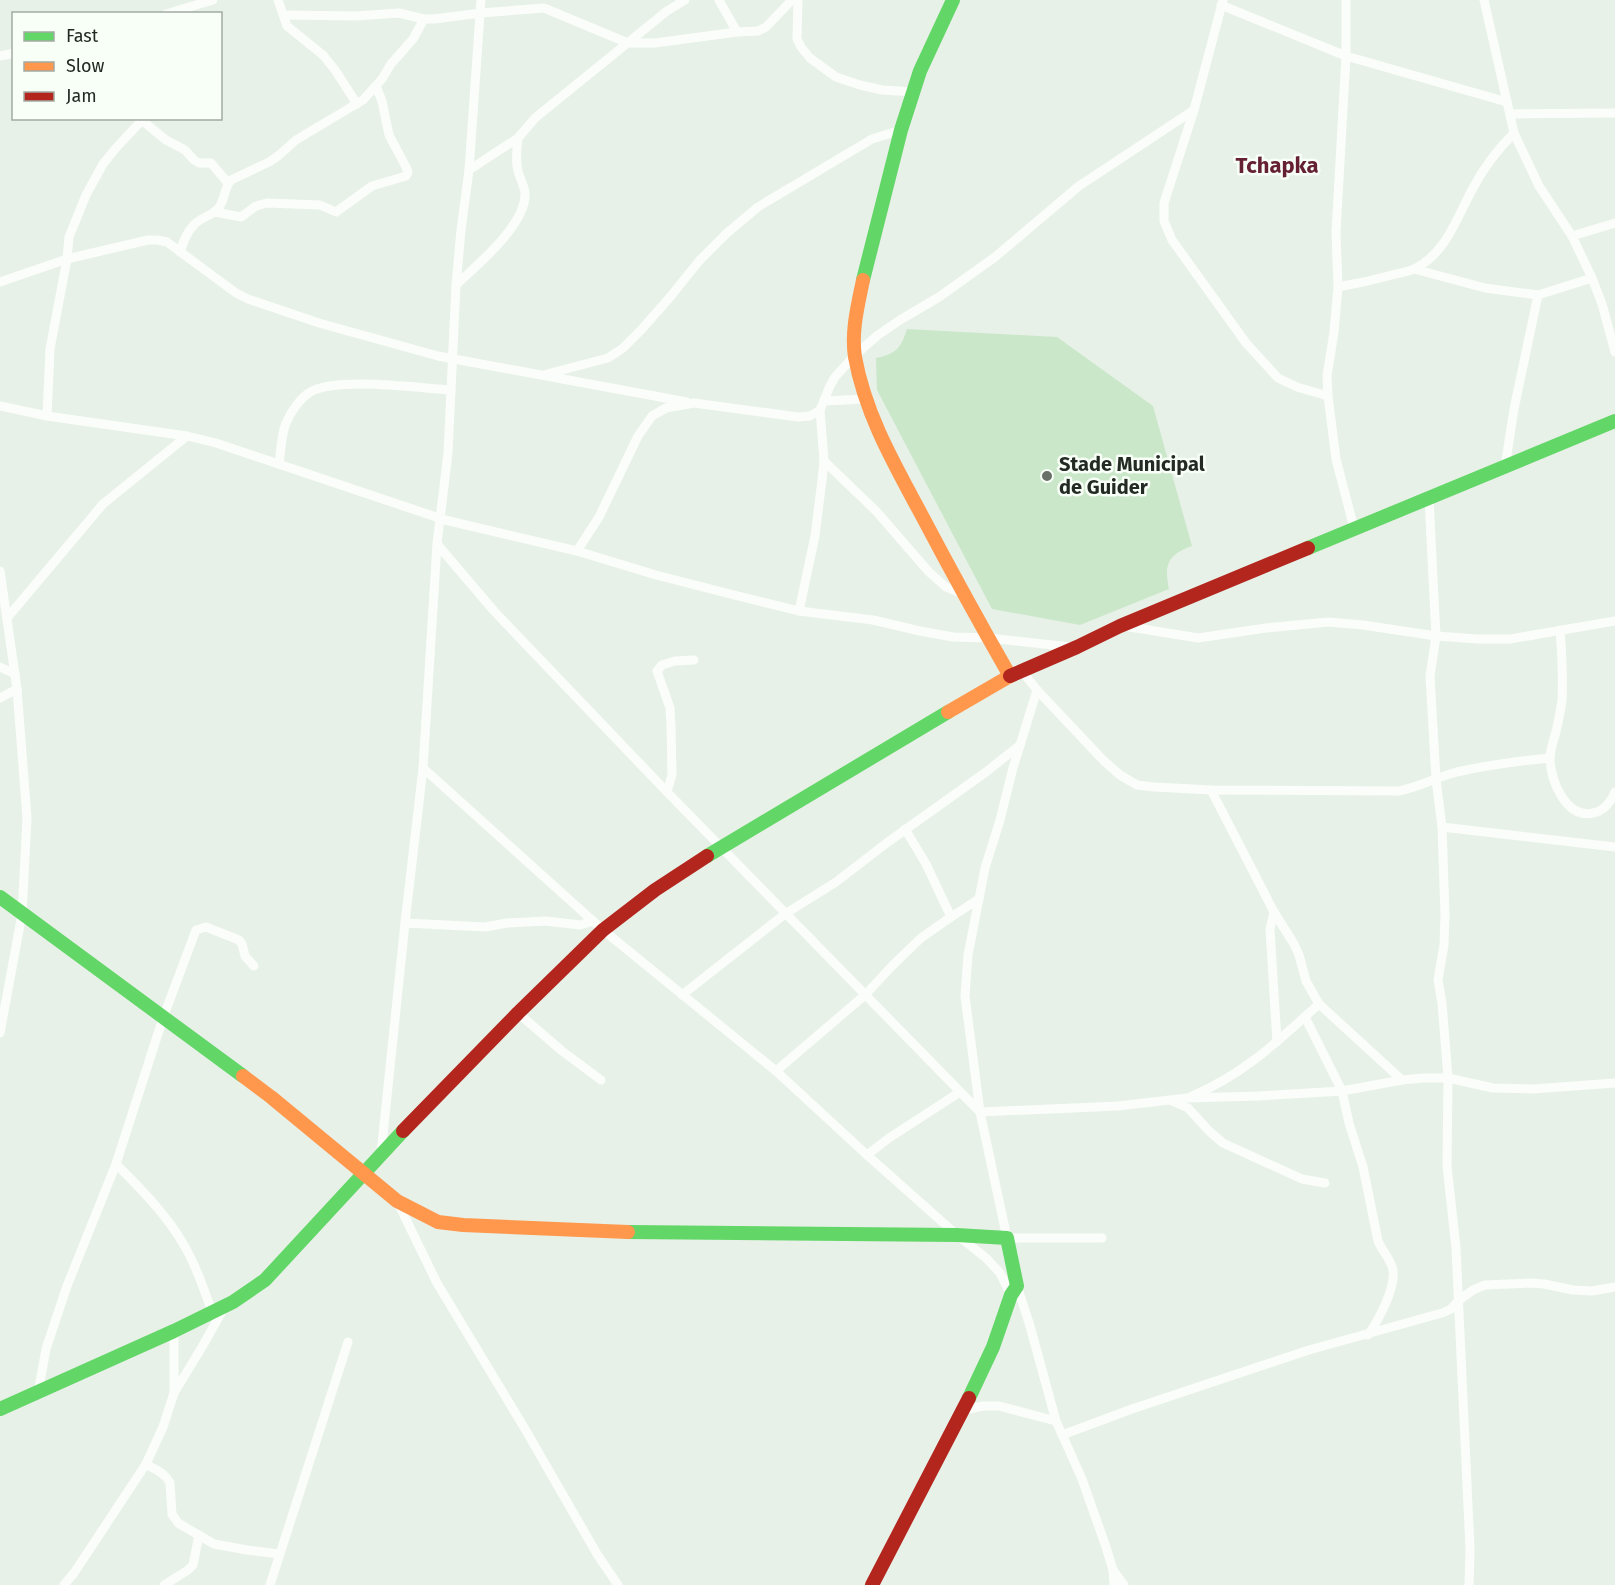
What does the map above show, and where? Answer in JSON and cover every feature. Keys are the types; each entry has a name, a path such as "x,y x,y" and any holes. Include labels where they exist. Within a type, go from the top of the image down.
{"main road":[{"path":"952,0 920,71 901,130 865,269 854,327 855,355 865,399 880,437 989,638 1016,673"},
{"path":"0,1409 174,1331 218,1309 265,1280 381,1154 518,1013 598,925 720,847 1016,673 1077,648 1120,626 1615,421"},
{"path":"0,897 271,1097 397,1201 438,1222 602,1232 957,1235 1007,1238 1014,1291 993,1347 964,1410 872,1585"}],"street":[{"path":"174,12 213,0"},
{"path":"278,0 287,26 323,55 357,104"},
{"path":"381,1154 423,768 439,518 448,453 456,285 469,170 481,0"},
{"path":"469,170 518,138 535,118 667,11 684,0"},
{"path":"719,0 737,32"},
{"path":"284,15 356,16 399,13 434,19 544,8 628,43 655,43 758,31 766,27 792,0"},
{"path":"798,0 797,39 810,58 836,77 860,85 882,90 914,92"},
{"path":"1347,0 1336,232 1338,287 1329,362 1328,396 1336,459 1354,528"},
{"path":"1484,0 1514,133 1539,186 1572,236 1592,278 1602,304 1615,352"},
{"path":"1328,396 1297,387 1278,378 1246,343 1172,240 1164,221 1164,202 1194,110 1222,2 1346,56 1508,102"},
{"path":"180,252 193,225 215,212 220,205 231,180 269,162 296,140 357,104 376,86 412,39 424,19"},
{"path":"215,212 241,217 256,206 267,203 320,205 336,212 372,186 406,176 407,169 389,135 382,101 376,86"},
{"path":"799,611 817,521 824,461 819,418 830,386 836,377 855,355 878,335 939,297 996,257 1079,186 1194,110"},
{"path":"1510,114 1615,112"},
{"path":"47,416 51,349 69,237 86,195 103,164 141,120"},
{"path":"143,120 166,140 185,150 199,164 211,163 228,183"},
{"path":"542,375 608,358 615,354 656,313 699,261 727,232 758,207 872,139 901,130"},
{"path":"1338,287 1414,269 1432,257 1455,224 1473,187 1493,155 1514,133"},
{"path":"456,285 508,233 519,218 525,196 516,156 518,138"},
{"path":"1572,236 1615,223"},
{"path":"0,282 67,259 157,240 167,242 236,293 248,299 319,323 452,359 694,403 798,417 810,416 822,406 865,399"},
{"path":"1414,269 1485,288 1538,295 1592,278"},
{"path":"1505,467 1514,409 1538,295"},
{"path":"279,464 286,424 300,402 310,392 327,386 366,385 451,390"},
{"path":"577,551 599,517 638,436 652,416 666,408 694,403"},
{"path":"0,406 47,416 187,436 216,443 439,518 577,551 656,575 799,611 873,620 953,636 1077,648"},
{"path":"7,618 103,504 187,436"},
{"path":"824,461 876,511 929,572 946,587 964,594"},
{"path":"1429,499 1436,636 1430,676 1436,779 1442,827 1444,935 1438,980 1448,1078 1447,1166 1456,1248 1470,1549 1469,1585"},
{"path":"437,544 494,610 667,792 980,1112 1118,1106 1187,1098 1342,1091 1423,1078 1448,1078 1493,1088 1533,1089 1615,1083"},
{"path":"0,571 17,689 27,818 22,914 0,1033"},
{"path":"1120,626 1198,638 1328,622 1436,636 1510,639 1615,621"},
{"path":"1560,630 1563,659 1562,702 1550,758 1553,774 1560,793 1574,811 1581,814 1598,812 1611,800 1615,792"},
{"path":"667,792 672,775 670,708 657,671 662,665 694,660"},
{"path":"0,667 15,674"},
{"path":"1016,673 1037,690 1104,761 1120,775 1137,785 1211,790 1399,791 1455,773 1495,764 1550,758"},
{"path":"0,698 17,689"},
{"path":"1037,690 985,868 968,955 965,996 980,1112 1007,1238 1102,1238"},
{"path":"682,995 785,914 836,882 1021,744"},
{"path":"423,768 598,925 776,1071 1000,1273 1014,1291 1030,1326 1056,1421 1082,1479 1113,1570 1124,1585"},
{"path":"1211,790 1274,912 1299,955 1306,981 1318,1004 1402,1080"},
{"path":"1442,827 1615,847"},
{"path":"905,829 926,864 951,917"},
{"path":"776,1071 865,995 921,939 980,899"},
{"path":"1274,912 1270,929 1277,1042"},
{"path":"405,923 485,927 507,923 546,921 598,925"},
{"path":"38,1393 46,1349 67,1286 116,1164 164,1017 196,930 206,927 239,940 246,956 254,966"},
{"path":"1187,1098 1238,1073 1277,1042 1318,1004"},
{"path":"518,1013 562,1051 601,1080"},
{"path":"1305,1017 1342,1091 1348,1123 1363,1167 1378,1240 1393,1271 1393,1283 1380,1317 1368,1335"},
{"path":"867,1155 960,1092"},
{"path":"1170,1100 1188,1108 1223,1143 1302,1179 1325,1183"},
{"path":"64,1585 146,1464 163,1427 174,1393 202,1347 218,1309 185,1247 170,1225 138,1185 116,1164"},
{"path":"397,1201 437,1283 597,1554 618,1585"},
{"path":"1062,1435 1298,1354 1442,1313 1451,1309 1473,1290 1485,1285 1538,1283 1592,1291 1615,1287"},
{"path":"174,1331 174,1393"},
{"path":"270,1585 348,1342"},
{"path":"964,1410 983,1406 999,1406 1056,1421"},
{"path":"146,1464 160,1472 170,1483 172,1514 178,1523 214,1544 279,1554"},
{"path":"164,1585 193,1565 199,1535"},
{"path":"1113,1570 1113,1585"},
{"path":"262,1585 274,1571"}],"green space":[{"name":"Stade Municipal de Guider","path":"907,329 1057,337 1153,406 1192,546 1177,553 1169,562 1167,573 1169,589 1080,625 992,609 877,390 876,358 897,349"}],"traffic: fast":[{"path":"863,280 901,130 920,71 953,0"},
{"path":"1308,548 1615,421"},
{"path":"707,856 948,712"},
{"path":"0,897 243,1076"},
{"path":"0,1409 174,1331 233,1302 265,1280 403,1131"},
{"path":"628,1232 957,1235 1007,1238 1017,1286 1011,1295 993,1347 969,1398"}],"traffic: slow":[{"path":"863,280 856,318 854,347 860,378 873,417 900,475 1010,676 948,712"},
{"path":"243,1076 397,1201 438,1222 628,1232"}],"traffic: jam":[{"path":"1010,676 1120,626 1308,548"},
{"path":"403,1131 603,930 655,890 707,856"},
{"path":"872,1585 969,1398"}],"place":[{"name":"Stade Municipal de Guider","path":"1047,476"}],"district":[{"name":"Tchapka","path":"1277,165"}]}
